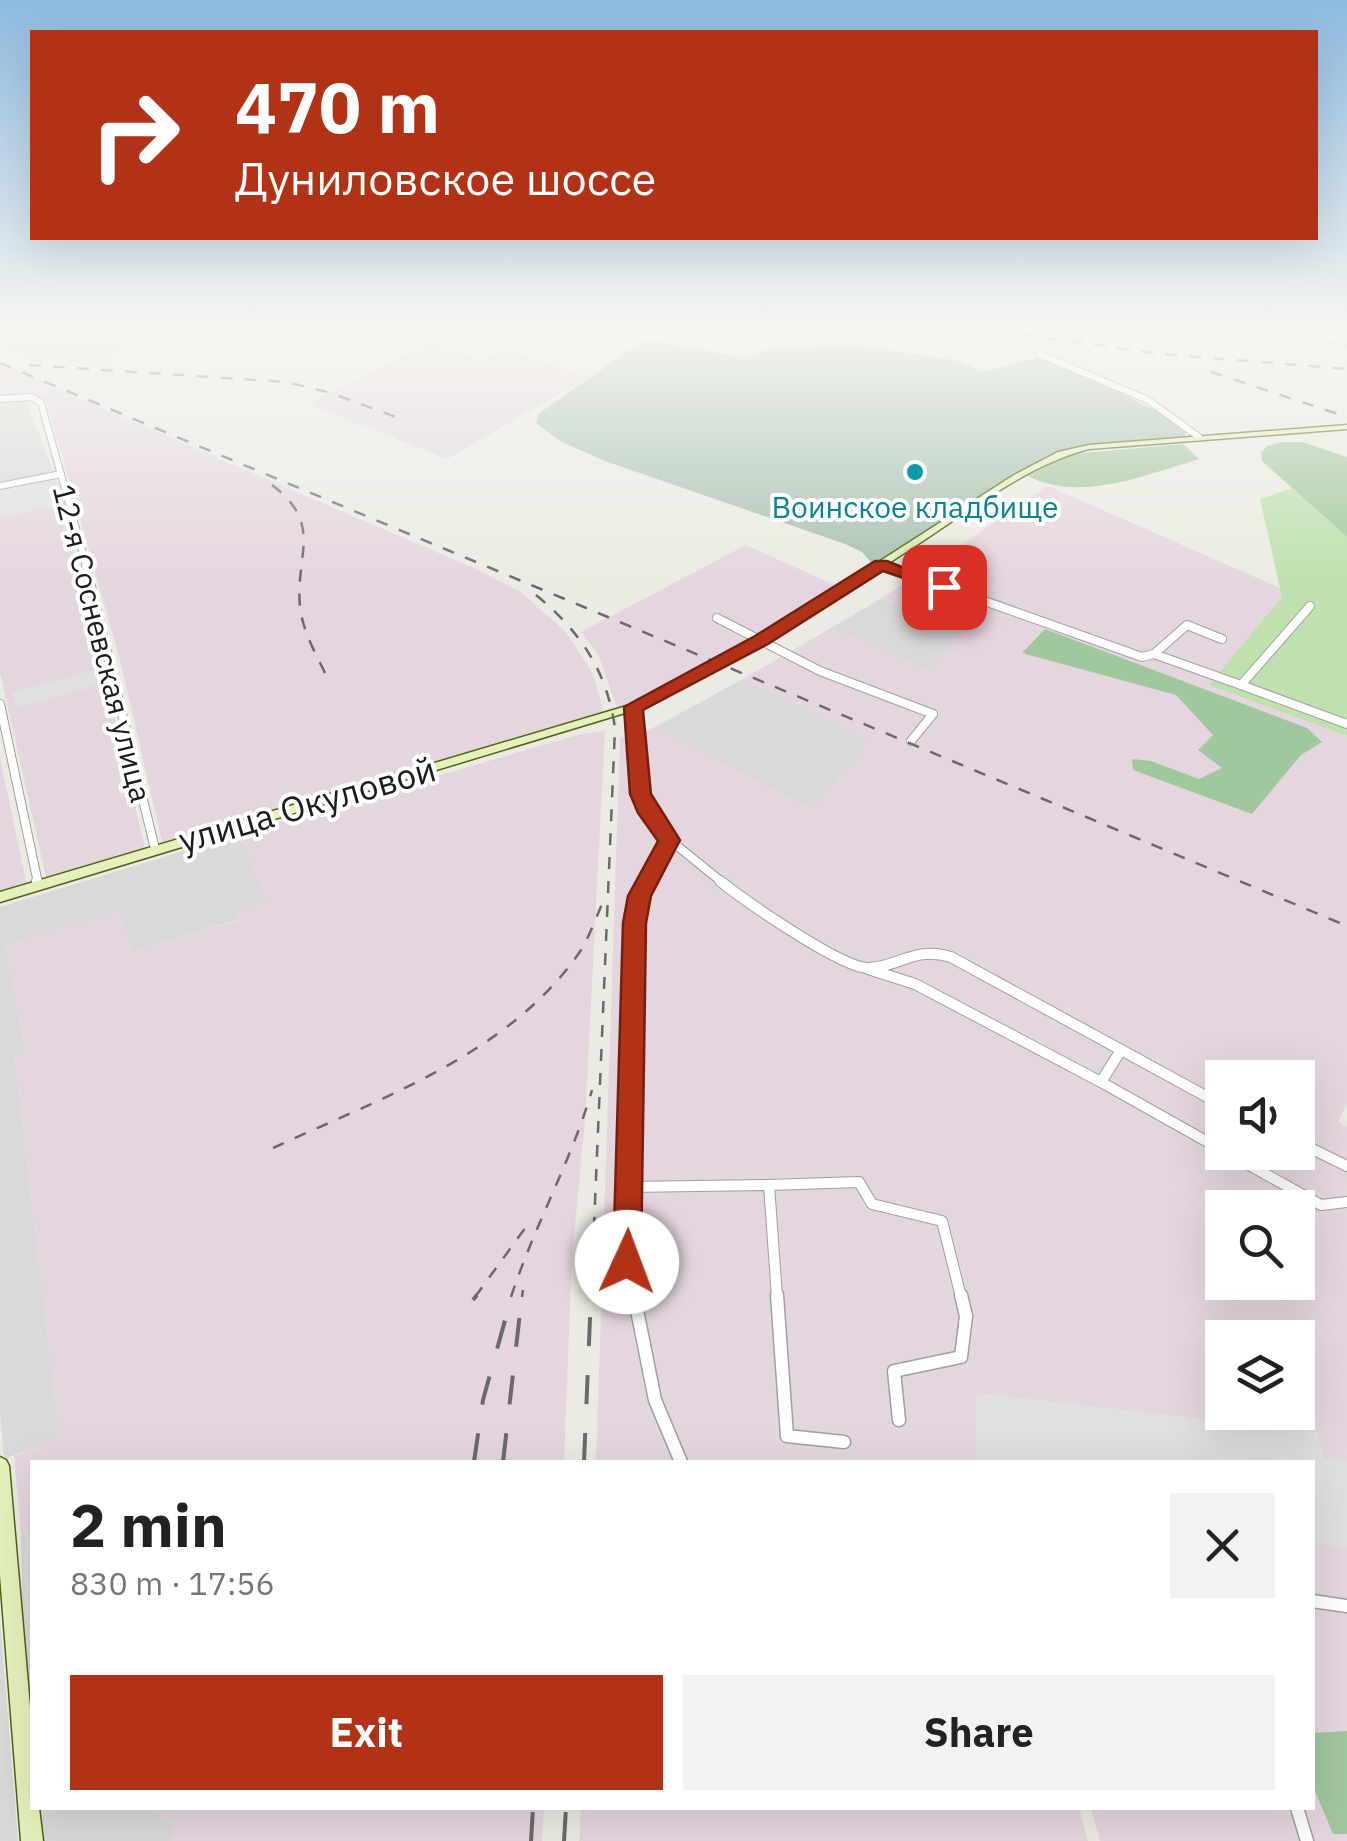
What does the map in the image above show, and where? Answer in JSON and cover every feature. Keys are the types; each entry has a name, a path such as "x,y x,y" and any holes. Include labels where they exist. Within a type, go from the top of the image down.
{"street":[{"name":"12-я Сосневская улица","path":"44,414 155,849"},
{"path":"1171,414 1190,424 1199,437"},
{"name":"улица Окуловой","path":"0,897 634,707 761,640 1000,488 1062,454 1199,437 1347,426"},
{"path":"0,486 61,474"},
{"path":"881,564 1142,657 1154,654 1187,625 1222,639"},
{"path":"1241,685 1310,606"},
{"path":"716,618 820,671 933,714 911,741"},
{"path":"1154,654 1347,724"},
{"path":"0,704 38,886"},
{"path":"634,707 640,794 645,808 670,840 724,885 830,952 915,984 1205,1140"},
{"path":"670,840 640,896 634,923 627,1262 655,1400 680,1460"},
{"path":"866,968 929,951 951,957 1205,1096"},
{"path":"1100,1082 1120,1050"},
{"path":"1315,1150 1347,1166"},
{"path":"1258,1170 1320,1205 1347,1202"},
{"path":"629,1187 859,1182 872,1204 942,1222 966,1316 961,1358 894,1371 899,1420"},
{"path":"769,1185 786,1436 844,1442"},
{"path":"0,1466 32,1841"},
{"path":"1315,1601 1347,1606"},
{"path":"1298,1810 1307,1841"}],"shaded area":[{"path":"0,414 31,414 54,473 0,484"},
{"path":"50,414 116,414 476,569 522,593 566,632 593,674 604,714 162,842 120,660"},
{"path":"333,414 525,414 447,459"},
{"path":"55,475 65,505 86,619 102,662 145,848 46,877 0,673 0,487"},
{"path":"47,479 57,506 0,519 0,489"},
{"path":"1048,486 1280,588 1282,597 1210,685 1347,736 1347,1103 1338,1122 1347,1127 1347,1841 1100,1841 1092,1810 1315,1810 1315,1460 596,1460 620,738 653,728 812,810 869,742 743,679 831,628 926,670 962,630 882,598"},
{"path":"746,545 839,587 683,680 617,708 599,656 581,632"},
{"path":"882,598 963,631 926,670 831,628"},
{"path":"95,670 99,685 16,708 12,692"},
{"path":"743,679 869,742 812,810 653,728"},
{"path":"605,731 585,1121 572,1256 564,1460 30,1460 30,1530 21,1534 14,1456 60,1438 15,1057 26,1052 6,945 120,909 131,953 238,920 236,912 266,902 239,834 581,734"},
{"path":"0,758 27,886 0,894"},
{"path":"239,834 267,902 237,912 239,919 131,953 120,910 6,945 26,1053 15,1058 60,1438 4,1459 0,1413 0,907"},
{"path":"976,1393 1205,1419 1205,1430 1318,1432 1324,1459 1347,1461 1347,1548 1315,1542 1315,1460 976,1460"},
{"path":"30,1530 30,1810 150,1810 174,1824 171,1841 26,1841 21,1534"},
{"path":"0,1622 2,1643 18,1841 0,1841"},
{"path":"150,1810 544,1810 542,1841 171,1841 174,1824"},
{"path":"581,1810 1080,1810 1088,1841 579,1841"}],"green space":[{"path":"538,414 1163,414 1186,425 1185,438 1094,445 1048,457 874,566 862,552 845,544 605,461 560,441 536,423"},
{"path":"1303,442 1347,457 1347,537 1262,461 1261,453 1267,446"},
{"path":"1183,444 1199,459 1113,484 1069,487 1028,476 1071,454"},
{"path":"1292,488 1347,537 1347,736 1209,685 1282,597 1260,499"},
{"path":"1045,629 1307,728 1322,742 1301,755 1252,814 1133,770 1132,759 1151,761 1199,779 1222,768 1198,750 1213,735 1176,695 1022,653"},
{"path":"1347,1731 1347,1834 1333,1834 1315,1791 1315,1733"}],"railway":[{"path":"122,414 1347,926"},
{"path":"388,414 404,420"},
{"path":"1338,414 1347,417"},
{"path":"272,485 298,513 304,541 300,607 329,681"},
{"path":"536,595 566,623 589,654 605,688 615,728 591,1297"},
{"path":"273,1148 440,1070 517,1019 579,953 602,904"},
{"path":"511,1297 592,1090"},
{"path":"475,1297 526,1227"},
{"path":"522,1297 523,1290"},
{"path":"473,1300 477,1295"},
{"path":"474,1460 483,1400 512,1295"},
{"path":"503,1460 522,1295"},
{"path":"584,1460 591,1295"},
{"path":"531,1841 533,1810"},
{"path":"564,1841 566,1810"}],"place":[{"name":"Воинское кладбище","path":"915,472"}],"route":[{"path":"627,1262 634,923 640,896 670,840 645,808 640,794 634,707 761,640 881,564 944,587"}]}
